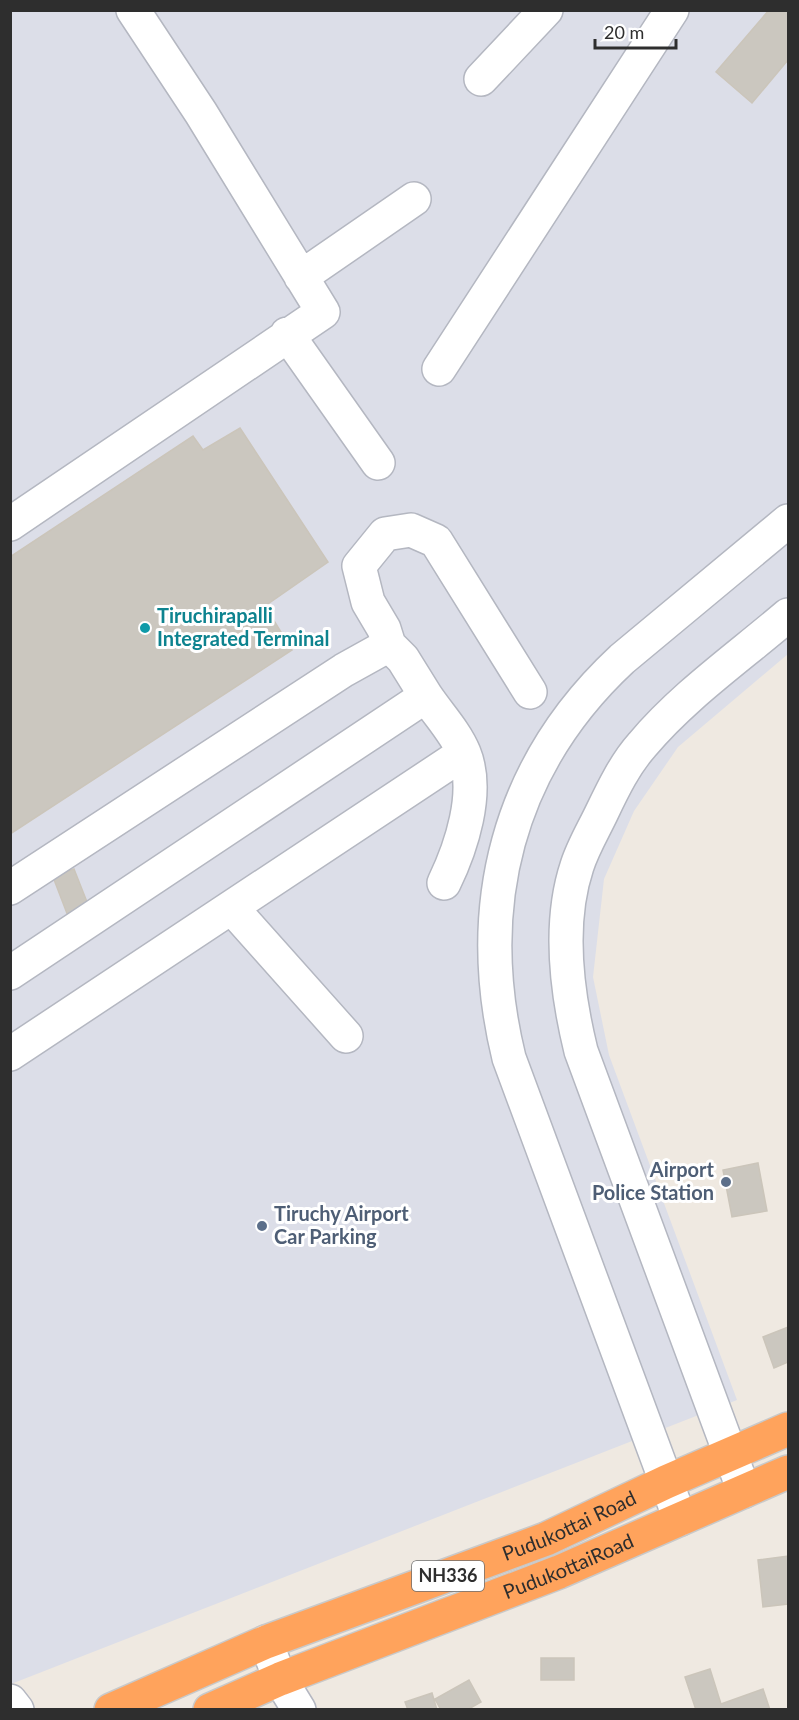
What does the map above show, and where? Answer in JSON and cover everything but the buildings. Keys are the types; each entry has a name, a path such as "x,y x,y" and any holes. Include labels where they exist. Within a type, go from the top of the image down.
{"highway":[{"name":"Pudukottai Road","path":"111,1710 266,1642 546,1539 666,1482 789,1429"},
{"name":"PudukottaiRoad","path":"210,1710 280,1679 559,1572 789,1472"}],"street":[{"path":"10,524 187,406 287,334 323,312 201,113 133,10"},
{"path":"481,79 546,10"},
{"path":"439,369 672,10"},
{"path":"302,277 414,199"},
{"path":"287,334 378,463"},
{"path":"680,1519 509,1058 499,1016 495,980 495,904 520,806 553,738 571,712 622,658 789,521"},
{"path":"444,883 458,853 467,817 469,777 464,753 403,659 389,645 384,629 368,602 359,566 385,534 411,530 436,541 530,692"},
{"path":"744,1491 581,1051 567,978 569,907 577,866 613,790 640,747 669,716 789,615"},
{"path":"10,888 344,670 389,645"},
{"path":"10,973 426,696"},
{"path":"10,1054 464,753"},
{"path":"232,908 346,1036"},
{"path":"266,1642 280,1679 298,1710"},
{"path":"10,1701 16,1710"}],"shaded area":[{"path":"11,11 788,11 788,654 678,747 634,811 604,879 593,977 609,1055 737,1400 11,1684"}],"place":[{"name":"Tiruchirapalli Integrated Terminal","path":"145,628"},
{"name":"Airport Police Station","path":"726,1182"},
{"name":"Tiruchy Airport Car Parking","path":"262,1226"}]}
